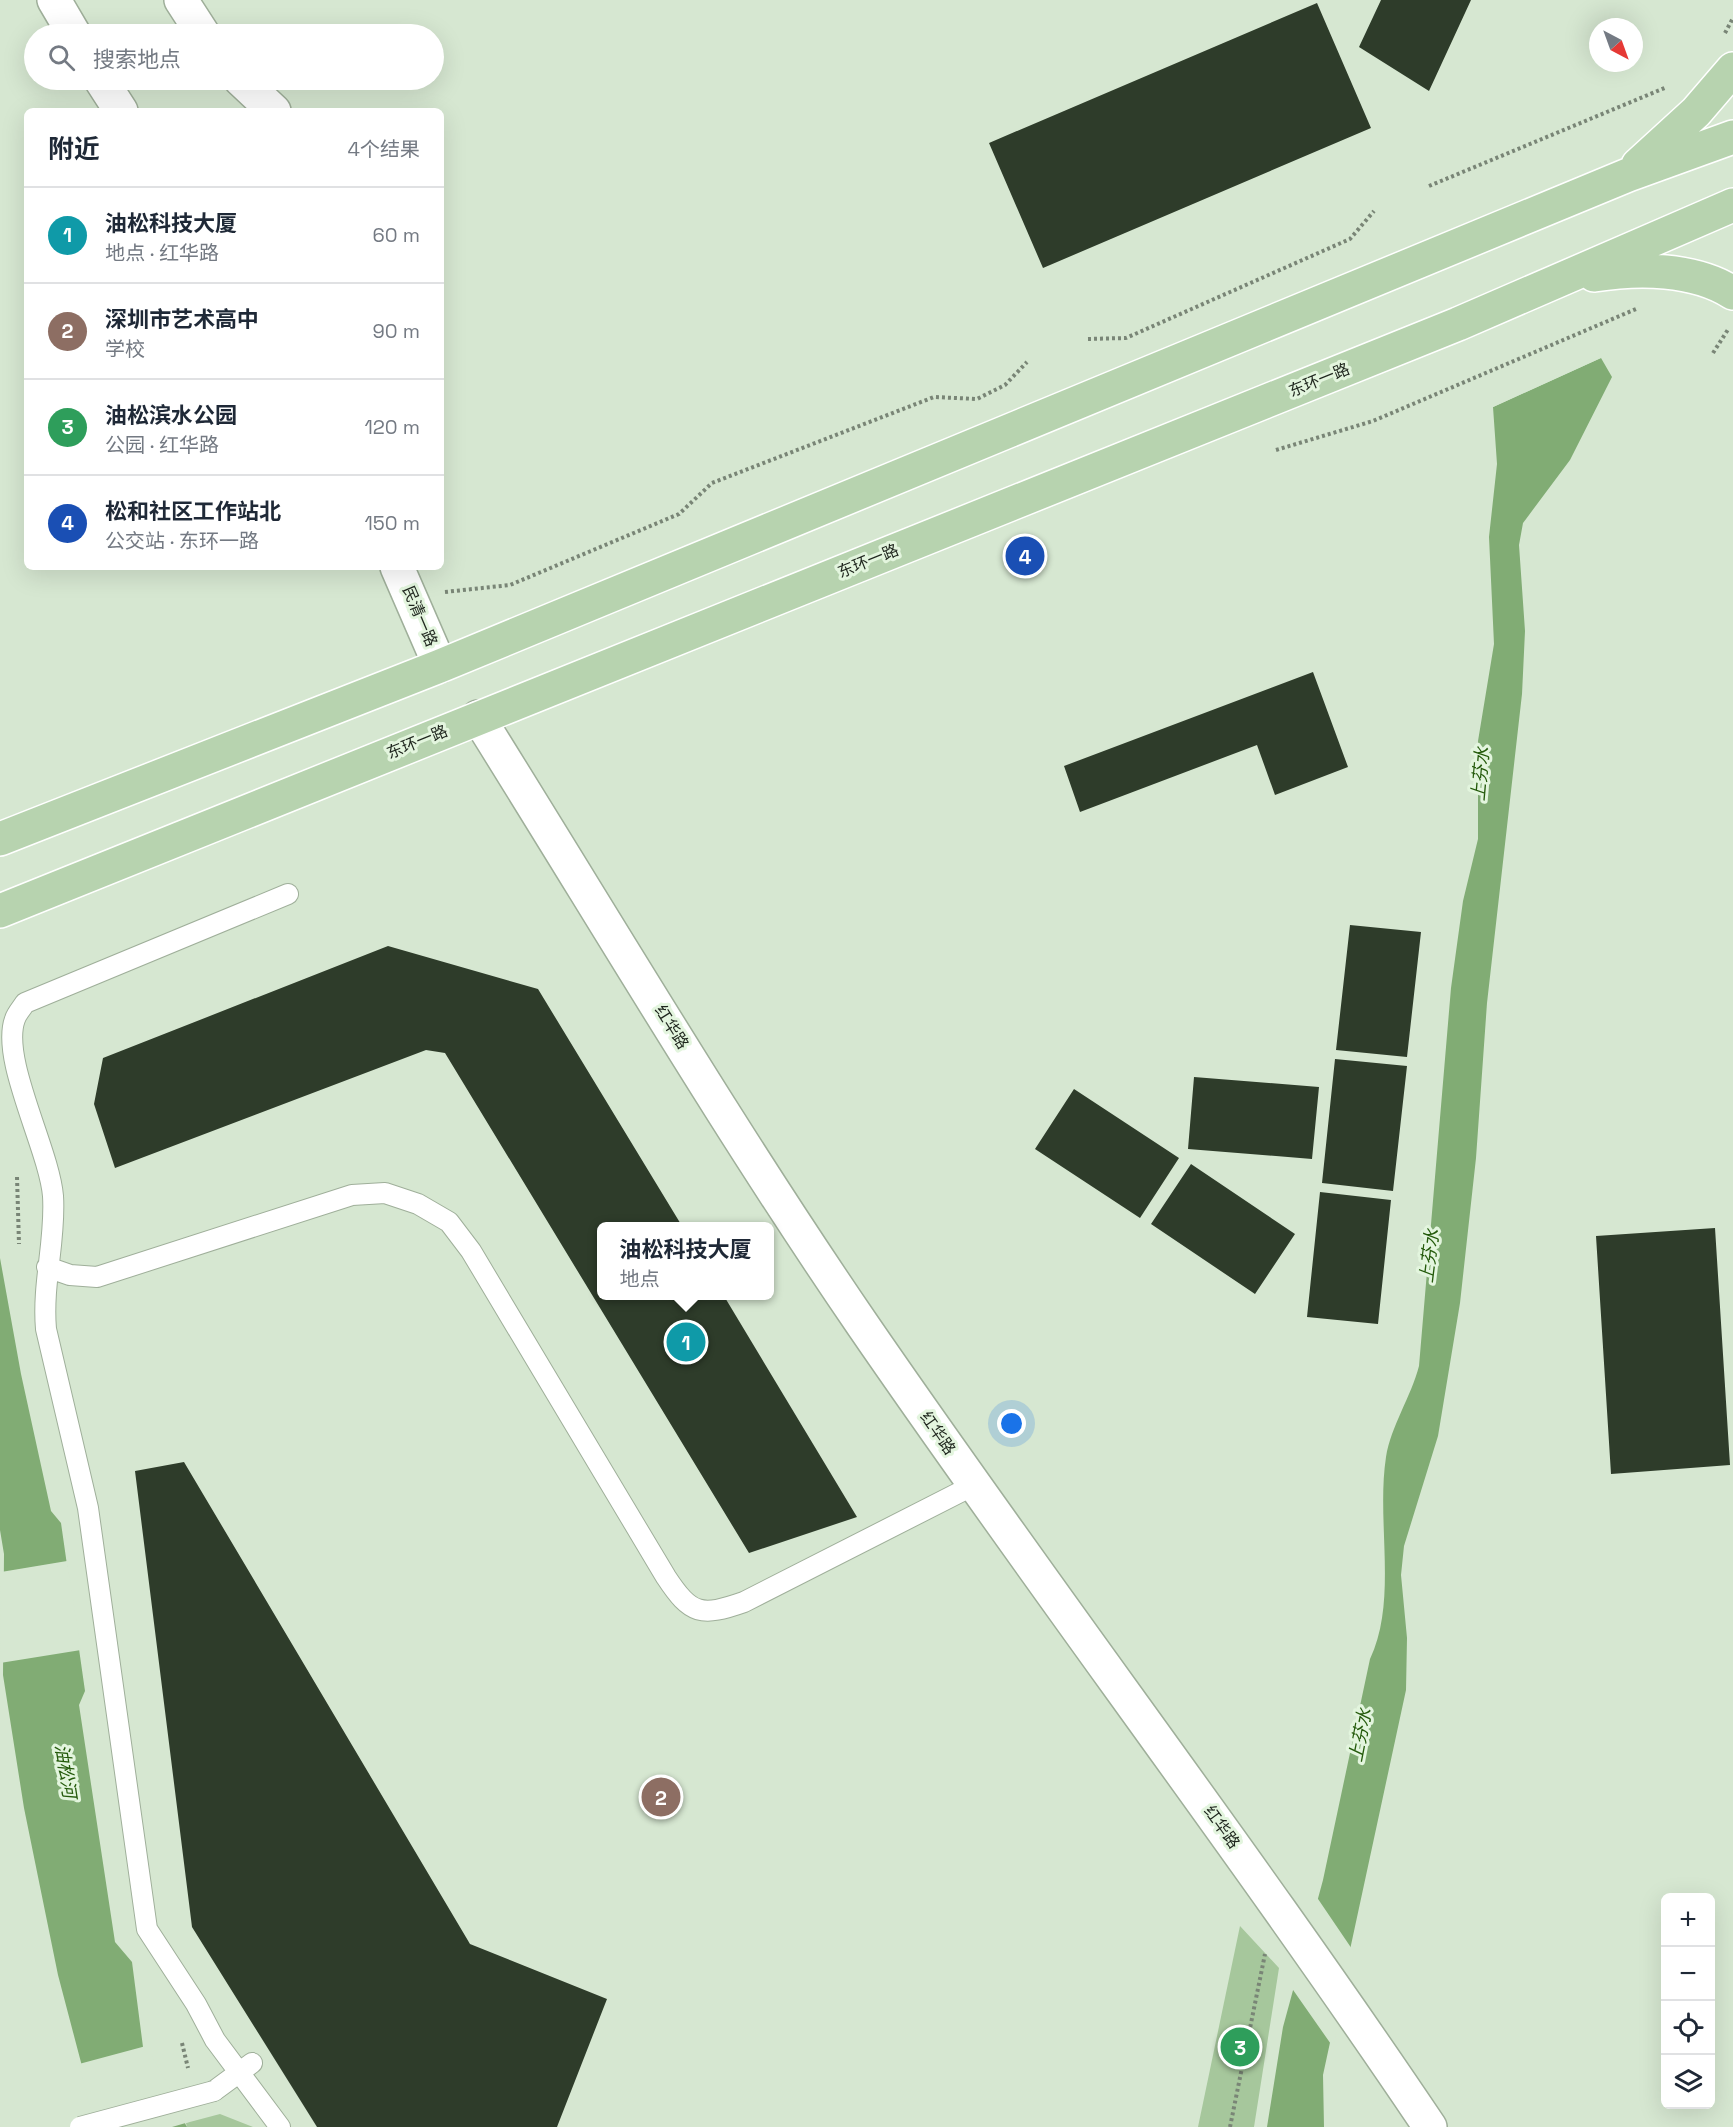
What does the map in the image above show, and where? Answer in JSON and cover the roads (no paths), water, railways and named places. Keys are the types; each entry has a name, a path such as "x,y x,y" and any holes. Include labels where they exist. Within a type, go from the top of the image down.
{"main road":[{"path":"1628,175 1696,112 1733,69"},
{"path":"0,839 440,666 1452,247 1628,175 1733,137"},
{"name":"东环一路","path":"0,911 1458,324 1560,280 1635,260 1733,205"},
{"path":"1635,260 1708,282 1733,293"}],"street":[{"path":"54,0 68,24"},
{"path":"181,0 197,24"},
{"path":"107,90 118,108"},
{"name":"民清一路","path":"398,570 440,666"},
{"name":"红华路","path":"478,717 777,1195 859,1319 974,1485 1271,1894 1430,2127"}],"lane":[{"path":"280,2127 246,2067 215,2040 196,2004 147,1929 88,1508 46,1329 43,1299 53,1198 50,1171 12,1053 14,1020 25,1003 44,993 288,894"},
{"path":"47,1267 70,1275 97,1277 352,1195 385,1192 418,1204 448,1222 471,1251 666,1577 679,1597 694,1610 718,1611 744,1602 974,1485"},
{"path":"80,2127 214,2091 246,2067"}],"water":[{"name":"上芬水","path":"1601,358 1612,377 1570,460 1523,523 1519,545 1525,631 1522,694 1487,1003 1476,1158 1460,1303 1438,1436 1404,1546 1401,1575 1407,1638 1406,1690 1323,2075 1324,2127 1267,2127 1283,2027 1323,1880 1370,1659 1383,1612 1385,1560 1383,1508 1386,1457 1392,1434 1419,1366 1451,988 1463,901 1478,839 1478,741 1494,644 1489,537 1497,464 1493,407"},
{"name":"油松河","path":"0,1258 21,1374 51,1511 61,1523 85,1691 79,1705 115,1942 132,1962 143,2047 187,2127 98,2127 58,1975 24,1808 3,1675 4,1554 0,1530"}],"place":[{"name":"松和社区工作站北","path":"1025,556"},
{"name":"油松科技大厦","path":"686,1342"},
{"name":"深圳市艺术高中","path":"661,1797"},
{"name":"油松滨水公园","path":"1240,2047"}]}
